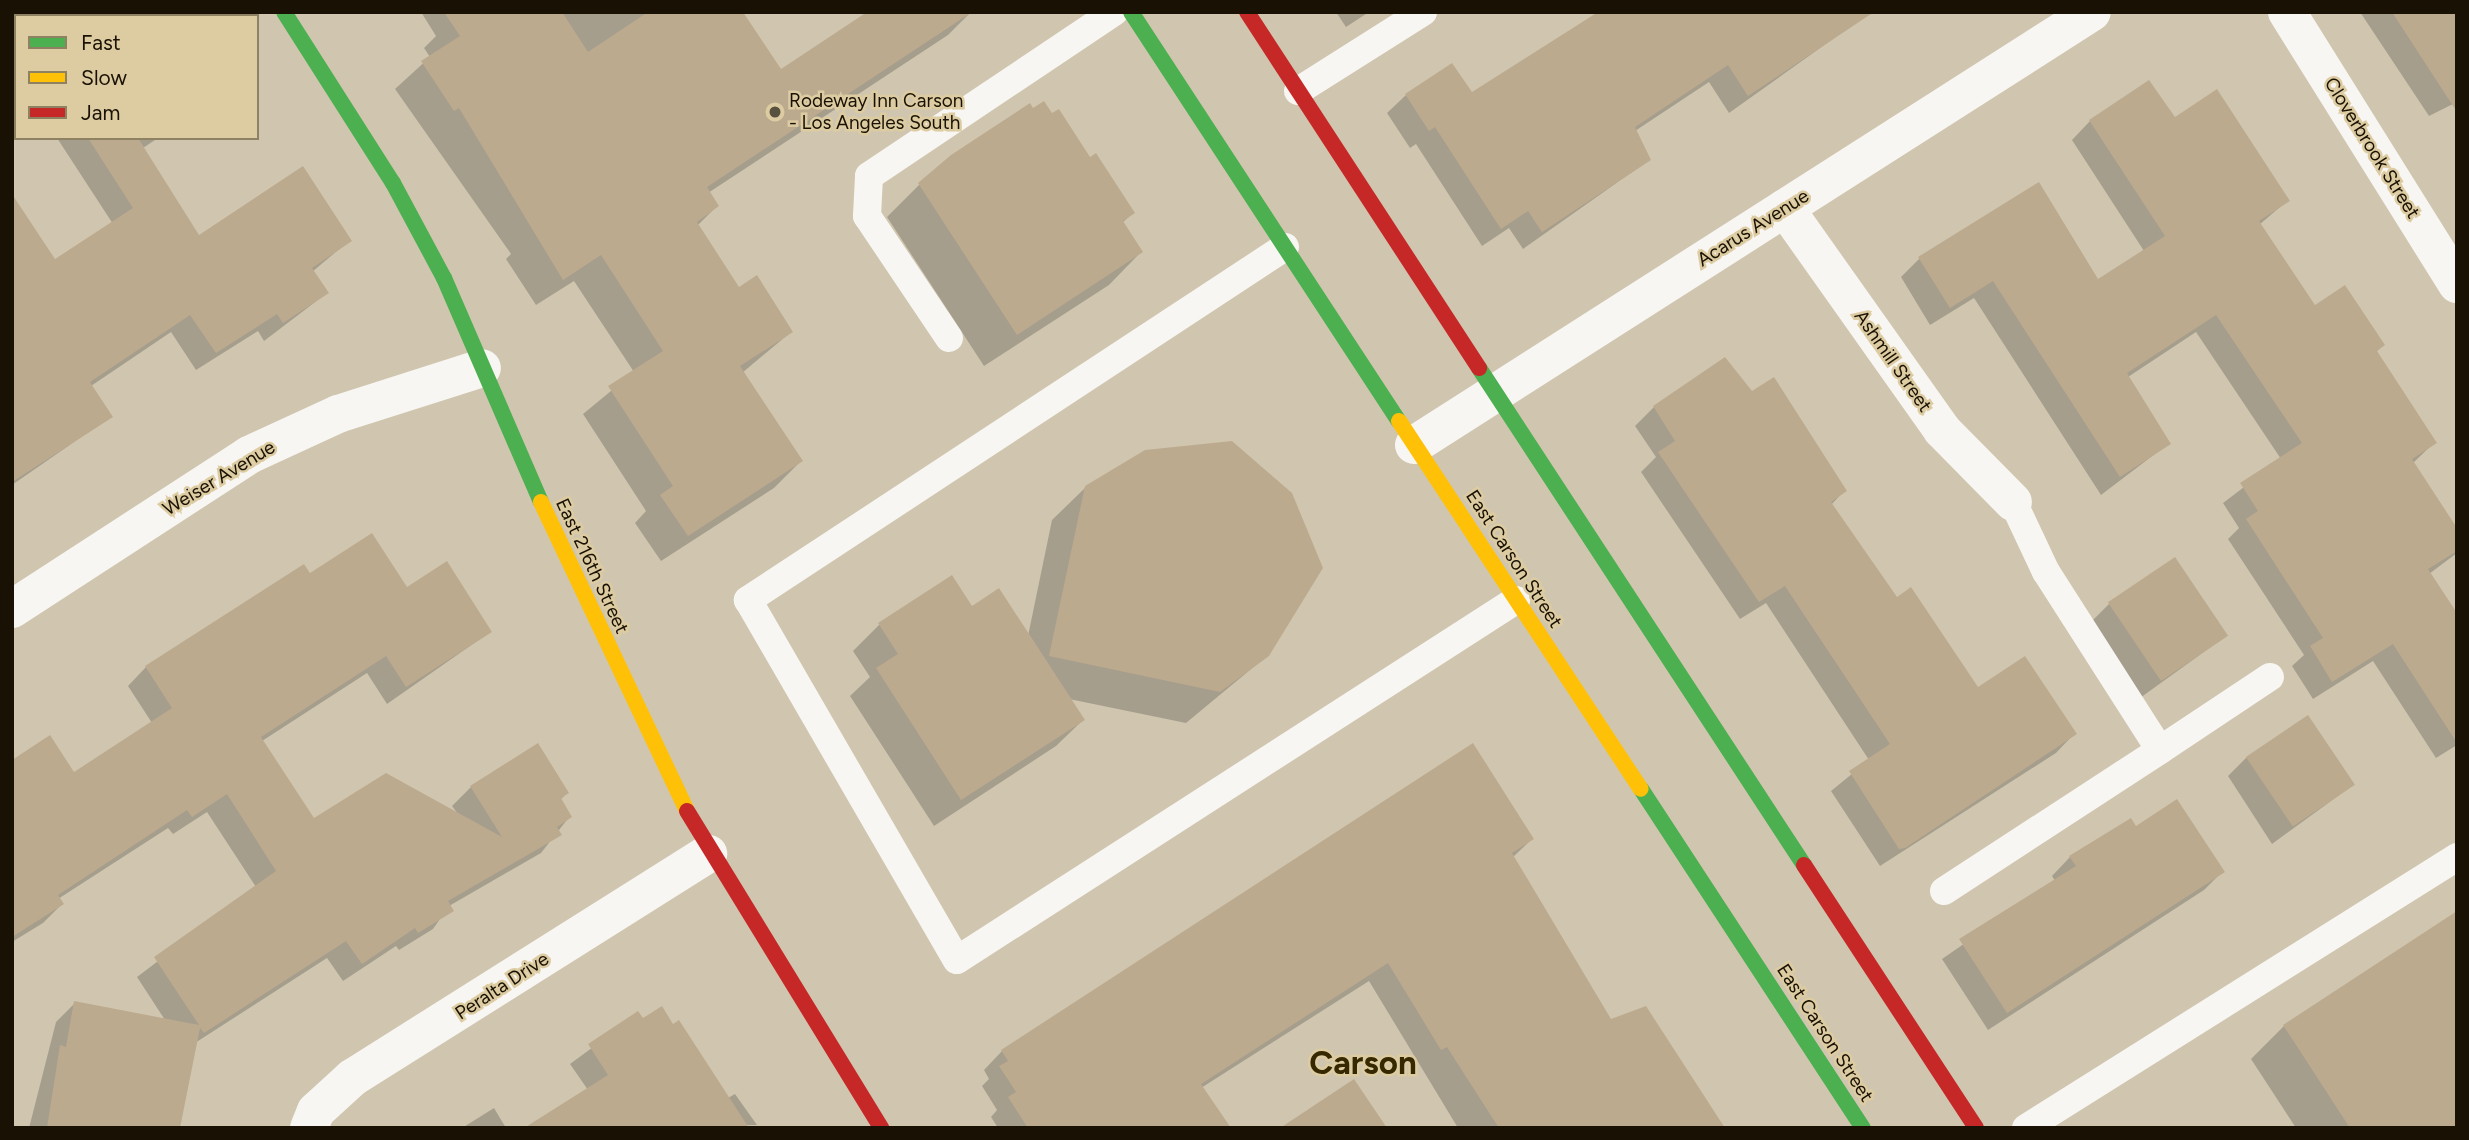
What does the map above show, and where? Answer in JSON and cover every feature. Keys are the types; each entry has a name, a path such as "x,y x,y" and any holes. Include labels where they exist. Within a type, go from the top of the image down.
{"main road":[{"name":"East 216th Street","path":"284,12 393,183 482,368 586,607 708,854 881,1128"},
{"name":"East Carson Street","path":"1131,12 1857,1126"},
{"path":"1247,12 1976,1128"}],"street":[{"name":"Acarus Avenue","path":"1414,445 2092,12"},
{"name":"Cloverbrook Street","path":"2287,12 2457,284"},
{"name":"Ashmill Street","path":"1785,208 1942,430 2013,502"},
{"name":"Weiser Avenue","path":"12,609 249,455 338,414 482,368"},
{"name":"Peralta Drive","path":"309,1128 316,1111 352,1078 708,854"}],"lane":[{"path":"950,338 867,216 869,176 1114,12"},
{"path":"1298,91 1423,12"},
{"path":"1285,247 748,600 957,960 1516,600"},
{"path":"2013,502 2046,572 2160,750"},
{"path":"1944,891 2270,677"},
{"path":"2026,1128 2457,857"}],"building":[{"path":"444,12 562,12 588,52 648,12 743,12 781,69 867,12 972,12 707,187 719,206 697,222 739,287 757,275 793,332 740,366 803,461 688,536 660,495 673,486 608,386 663,351 601,255 563,280 459,108 454,111 421,61 460,36"},
{"path":"1598,12 1874,12 1748,96 1728,65 1635,127 1651,160 1542,232 1528,211 1501,229 1435,127 1429,131 1405,94 1452,63 1472,92"},
{"path":"2392,12 2457,12 2457,112"},
{"path":"2149,80 2175,117 2217,89 2290,201 2259,221 2315,305 2345,285 2385,345 2377,351 2437,443 2412,459 2457,528 2457,551 2428,569 2457,613 2457,743 2393,644 2332,682 2310,646 2323,638 2246,519 2258,511 2240,483 2302,443 2216,315 2127,373 2171,444 2120,477 1993,281 1950,308 1918,257 2039,182 2098,279 2165,236 2089,120"},
{"path":"1044,101 1052,113 1059,109 1090,157 1096,153 1135,213 1123,221 1143,252 1017,335 918,183 951,155 1030,103 1033,108"},
{"path":"89,140 139,140 199,235 303,166 352,241 312,268 329,293 283,323 277,314 216,353 190,315 90,382 113,417 12,482 12,194 55,259 133,208"},
{"path":"1725,357 1752,391 1774,377 1847,491 1831,502 1897,597 1911,587 1978,687 2025,656 2077,734 1905,848 1899,849 1849,771 1890,744 1785,586 1759,602 1658,452 1675,441 1653,406"},
{"path":"1232,441 1292,493 1323,568 1269,656 1220,692 1049,656 1085,486 1145,450"},
{"path":"372,533 407,587 447,561 492,632 406,687 386,656 261,737 314,818 386,773 502,837 470,786 538,743 569,793 561,798 572,817 557,827 562,835 448,901 454,911 418,933 415,928 362,964 346,941 204,1033 200,1028 180,1128 47,1128 60,1045 66,1047 74,1001 199,1025 154,957 276,871 227,794 192,817 187,810 58,895 64,904 12,937 12,760 50,735 74,772 172,708 145,666 304,564 310,573"},
{"path":"2175,557 2228,636 2161,681 2108,602"},
{"path":"952,575 972,606 999,588 1085,720 961,800 876,668 898,654 878,623"},
{"path":"2308,715 2355,785 2293,827 2246,757"},
{"path":"1473,743 1534,839 1512,853 1611,1019 1646,1006 1725,1128 1499,1128 1447,1047 1441,1050 1388,963 1201,1084 1231,1128 1028,1128 1008,1097 1016,1092 999,1066 1008,1061 1001,1050"},
{"path":"2177,799 2225,872 2007,1013 1959,939 2076,866 2069,856 2131,818 2136,826"},
{"path":"2457,911 2457,1128 2350,1128 2283,1025"},
{"path":"662,1006 673,1024 679,1020 749,1128 524,1128 608,1075 588,1044 638,1011 643,1018"},
{"path":"1354,1079 1387,1128 1280,1128"}],"traffic: fast":[{"path":"284,12 393,183 444,278 541,502"},
{"path":"1131,12 1399,421"},
{"path":"1479,368 1804,865"},
{"path":"1641,789 1863,1128"}],"traffic: slow":[{"path":"1399,421 1641,789"},
{"path":"541,502 687,811"}],"traffic: jam":[{"path":"1247,12 1479,368"},
{"path":"687,811 881,1128"},
{"path":"1804,865 1976,1128"}],"place":[{"name":"Rodeway Inn Carson - Los Angeles South","path":"775,112"}],"district":[{"name":"Carson","path":"1363,1063"}]}
